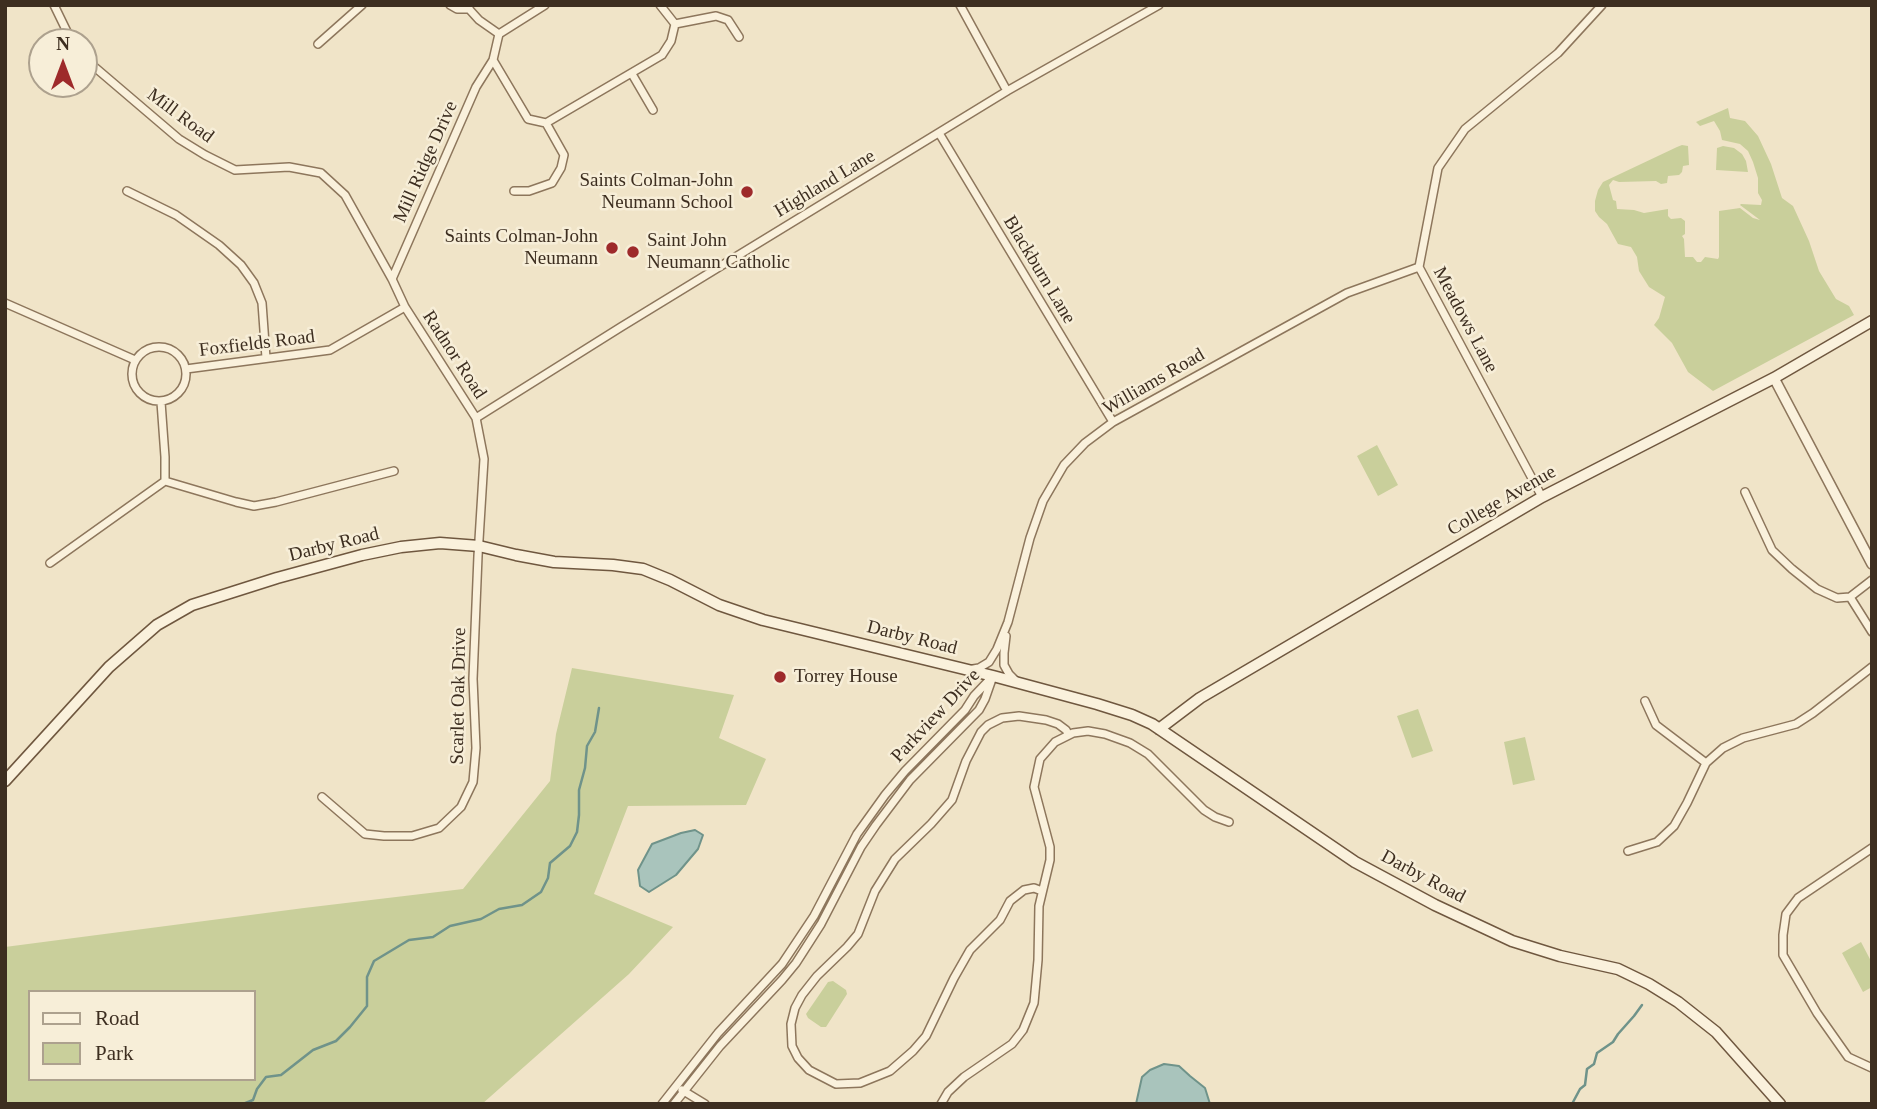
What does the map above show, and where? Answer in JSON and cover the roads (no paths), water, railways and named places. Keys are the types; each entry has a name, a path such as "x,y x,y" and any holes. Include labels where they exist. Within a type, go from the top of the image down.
{"main road":[{"name":"College Avenue","path":"1159,729 1200,698 1542,497 1774,378 1872,321"},
{"name":"Darby Road","path":"5,780 109,667 157,625 192,605 362,555 440,543 479,546 554,562 643,569 719,605 763,620 993,676 1121,712 1152,724 1355,862 1435,905 1512,941 1560,956 1618,969 1649,984 1678,1002 1716,1032 1780,1104"}],"street":[{"path":"54,5 65,28"},
{"path":"318,44 362,5"},
{"path":"450,5 457,9 469,7 479,20 499,34 545,5"},
{"path":"660,5 676,24"},
{"path":"960,5 1007,91"},
{"name":"Highland Lane","path":"477,418 1007,91 1159,5"},
{"name":"Meadows Lane","path":"1542,497 1419,267 1438,168 1465,129 1558,53 1602,5"},
{"path":"676,24 716,16 728,20 739,37"},
{"path":"493,60 528,119 546,123 662,55 671,41 676,24"},
{"name":"Mill Ridge Drive","path":"391,279 477,87 493,60 499,34"},
{"name":"Mill Road","path":"98,70 178,139 205,155 235,170 289,167 321,173 345,195"},
{"path":"632,74 653,110"},
{"path":"514,191 529,191 552,183 561,168 564,155 546,123"},
{"name":"Blackburn Lane","path":"939,133 1113,422"},
{"path":"127,191 176,215 242,265 254,283 262,303 266,358"},
{"name":"Radnor Road","path":"345,195 405,307 477,418 484,459 479,546"},
{"name":"Williams Road","path":"1019,683 1004,665 1003,653 1008,622 1030,538 1043,501 1064,466 1085,443 1113,422 1347,293 1419,267"},
{"path":"5,303 135,360 131,375 134,387 145,398 161,402 166,457 164,481 50,563"},
{"name":"Foxfields Road","path":"186,369 330,350 405,307"},
{"name":"Foxfields Road","path":"135,360 149,349 163,347 183,360 186,376 181,391 175,397 161,402"},
{"path":"1774,378 1872,564"},
{"path":"164,481 254,506 394,471"},
{"path":"1745,492 1772,550 1817,589 1837,598 1850,597 1872,580"},
{"name":"Scarlet Oak Drive","path":"322,797 365,834 384,836 412,836 439,828 461,807 473,782 476,748 473,679 479,546"},
{"path":"1850,597 1872,632"},
{"name":"Williams Road","path":"968,670 989,662 1008,622"},
{"path":"1628,851 1657,842 1674,826 1706,762 1723,748 1743,738 1796,723 1872,667"},
{"name":"Parkview Drive","path":"662,1104 723,1028 782,964 819,908 859,831 885,795 965,710 993,676"},
{"name":"Parkview Drive","path":"674,1104 731,1035 782,980 808,945 868,837 894,800 979,710 993,676"},
{"path":"1645,701 1656,725 1706,762"},
{"path":"1042,891 1034,888 1024,890 1010,901 1000,920 970,950 926,1036 890,1072 860,1083 844,1085 828,1081 803,1066 794,1052 791,1038 795,1008 817,976 858,934 875,891 895,859 932,824 952,800 966,761 981,732 1002,718 1019,716 1058,724 1069,735"},
{"path":"941,1104 948,1092 964,1077 1012,1044 1027,1023 1034,1003 1039,906 1050,860 1050,846 1035,793 1035,778 1041,759 1055,742 1080,732 1096,732 1130,743 1148,754 1204,810 1229,822"},
{"path":"916,760 923,767"},
{"path":"859,831 868,837"},
{"path":"1872,848 1798,898 1786,914 1783,935 1783,955 1816,1013 1848,1057 1872,1068"},
{"path":"723,1028 731,1035"},
{"path":"675,1086 705,1104"}],"water":[{"path":"695,830 703,835 698,849 676,875 649,892 640,886 638,870 652,844"},
{"path":"1164,1064 1179,1066 1205,1088 1210,1104 1136,1104 1142,1077"}],"waterway":[{"path":"243,1104 253,1100 266,1077 281,1075 313,1050 336,1041 350,1027 367,1006 367,977 374,961 409,940 433,937 450,926 481,919 499,909 522,905 541,892 548,878 550,863 570,846 577,832 579,790 587,746 595,732 599,708"},
{"path":"1572,1104 1585,1085 1587,1069 1594,1064 1597,1053 1613,1042 1642,1005"}],"place":[{"name":"Saints Colman-John Neumann School","path":"747,192"},
{"name":"Saints Colman-John Neumann","path":"612,248"},
{"name":"Saint John Neumann Catholic","path":"633,252"},
{"name":"Torrey House","path":"780,677"}]}
